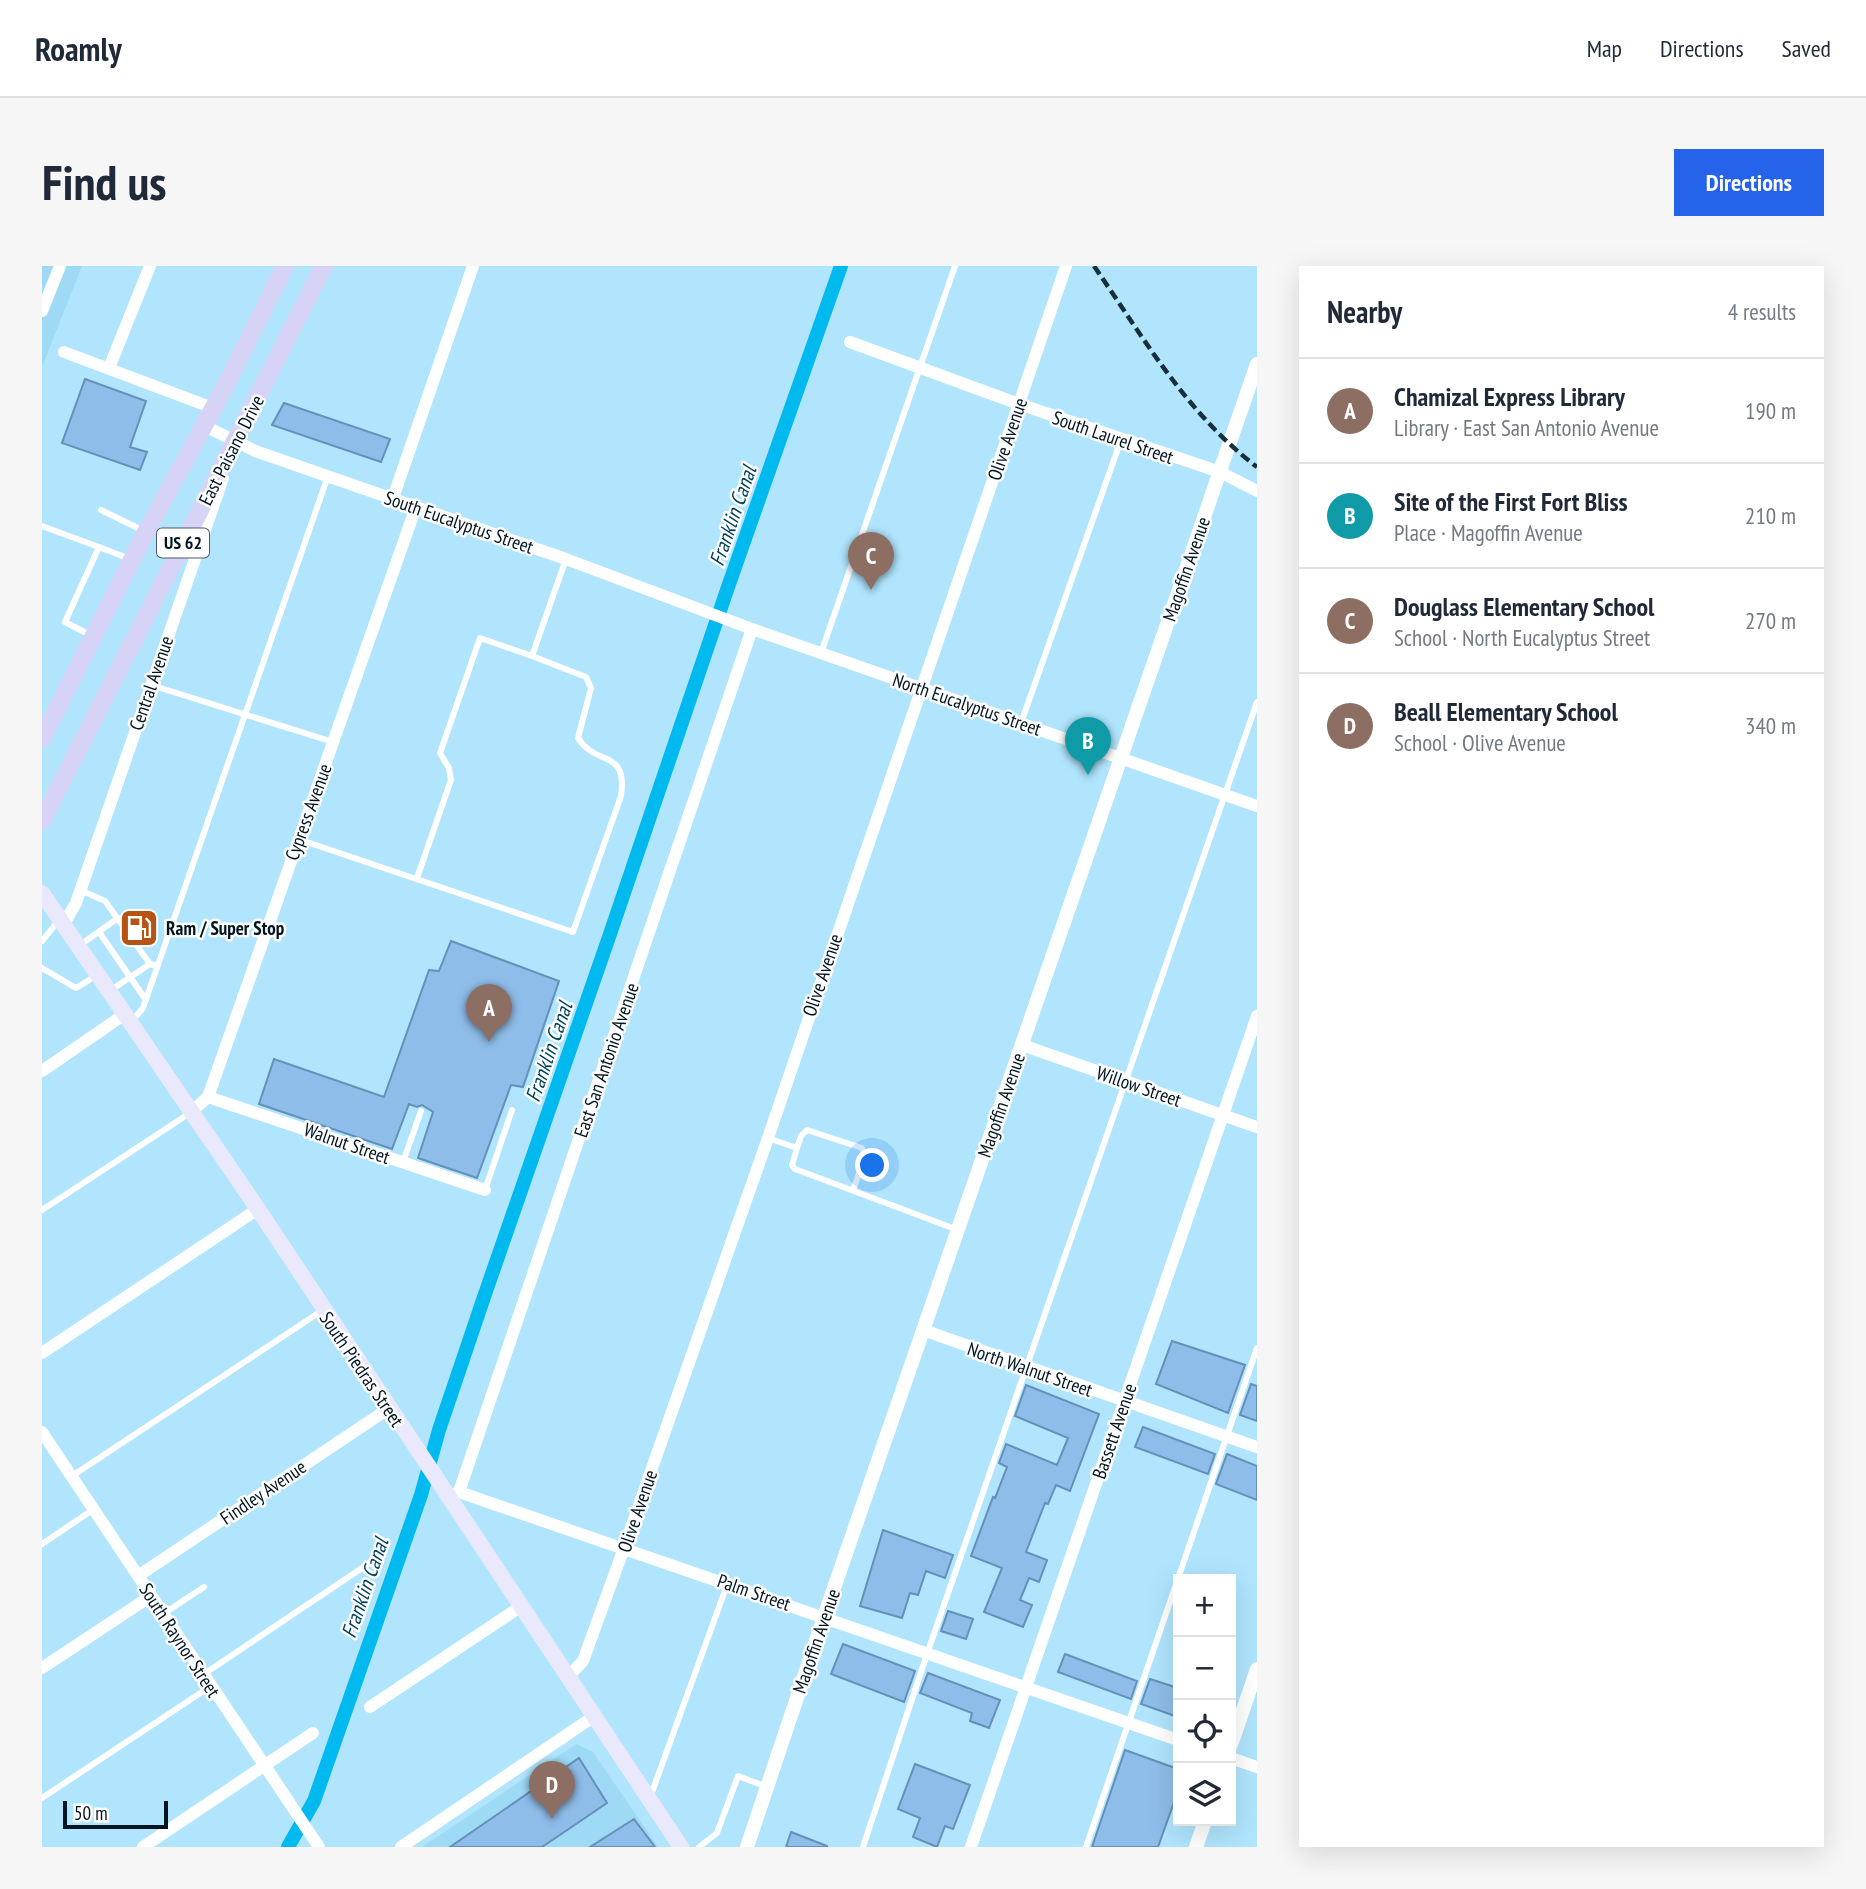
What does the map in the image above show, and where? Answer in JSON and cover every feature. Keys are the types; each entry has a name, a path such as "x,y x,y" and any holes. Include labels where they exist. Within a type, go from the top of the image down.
{"main road":[{"name":"East Paisano Drive","path":"42,739 285,266"},
{"name":"East Paisano Drive","path":"42,821 324,266"},
{"name":"South Piedras Street","path":"42,893 258,1209 388,1409 438,1482 454,1495 520,1607 681,1847"}],"street":[{"path":"42,311 60,266"},
{"path":"109,368 150,266"},
{"path":"393,498 473,266"},
{"name":"Olive Avenue","path":"567,1678 583,1661 624,1548 768,1138 1066,266"},
{"name":"South Laurel Street","path":"850,342 1121,440 1220,472 1257,491"},
{"path":"64,352 213,408"},
{"name":"Magoffin Avenue","path":"747,1847 1257,364"},
{"name":"South Eucalyptus Street","path":"203,425 255,451 566,559 717,616"},
{"name":"Central Avenue","path":"62,921 75,905 222,484 234,441"},
{"name":"Cypress Avenue","path":"191,1112 208,1097 416,507"},
{"name":"North Eucalyptus Street","path":"717,616 1257,806"},
{"name":"East San Antonio Avenue","path":"454,1495 752,629"},
{"name":"Bassett Avenue","path":"971,1847 1257,1016"},
{"path":"42,1071 128,1018"},
{"name":"Willow Street","path":"1022,1045 1257,1127"},
{"name":"Walnut Street","path":"208,1097 485,1190"},
{"path":"42,1353 258,1209"},
{"name":"North Walnut Street","path":"923,1331 1257,1447"},
{"name":"Findley Avenue","path":"138,1576 388,1409"},
{"name":"South Raynor Street","path":"42,1432 317,1844"},
{"name":"Palm Street","path":"454,1495 624,1548 1173,1738"},
{"path":"42,1668 151,1596"},
{"path":"370,1707 520,1607"},
{"path":"1236,1730 1257,1669"},
{"path":"401,1847 593,1717"},
{"path":"143,1847 313,1733"},
{"path":"1236,1760 1257,1767"},
{"path":"1196,1847 1203,1826"}],"lane":[{"path":"821,653 922,368 955,266"},
{"path":"1021,723 1121,440"},
{"path":"128,1018 143,1009 154,965 328,476"},
{"path":"101,510 146,532"},
{"path":"42,526 132,560"},
{"path":"93,637 65,622 99,547"},
{"path":"532,656 566,559"},
{"path":"298,839 573,932 621,796 623,779 617,766 584,748 578,738 591,688 586,677 480,638 440,753 449,768 451,780 417,878"},
{"path":"150,685 333,742"},
{"path":"863,1847 927,1654 1257,702"},
{"path":"80,890 105,901 137,949 154,965"},
{"path":"79,945 118,918"},
{"path":"42,941 62,921"},
{"path":"99,932 122,959 146,1000"},
{"path":"110,991 154,965"},
{"path":"42,968 76,988 99,974"},
{"path":"485,1190 512,1110"},
{"path":"402,1162 421,1111"},
{"path":"42,1210 191,1112"},
{"path":"853,1191 865,1155 864,1150 807,1130 801,1136 797,1148 792,1165 795,1169 853,1191 958,1230"},
{"path":"768,1138 797,1148"},
{"path":"72,1476 323,1310"},
{"path":"1086,1847 1257,1348"},
{"path":"42,1544 94,1509"},
{"path":"42,1798 373,1560"},
{"path":"649,1801 727,1583"},
{"path":"163,1614 204,1587"},
{"path":"699,1847 717,1833 738,1776 767,1787"}],"shaded area":[{"path":"42,266 82,266 42,367"},
{"path":"576,1744 593,1752 658,1847 422,1847"}],"building":[{"path":"85,379 146,401 130,447 147,452 140,470 62,443"},
{"path":"284,403 390,439 381,462 272,425"},
{"path":"451,941 559,981 523,1087 511,1085 477,1178 418,1158 433,1112 422,1105 417,1107 409,1104 392,1149 259,1104 274,1059 384,1097 429,970 439,971"},
{"path":"1172,1341 1245,1365 1228,1413 1156,1384"},
{"path":"1251,1384 1257,1386 1257,1421 1240,1415"},
{"path":"1026,1385 1099,1414 1070,1491 1056,1485 1048,1504 1045,1503 1026,1552 1047,1560 1039,1582 1029,1578 1020,1600 1032,1605 1023,1627 984,1612 1002,1568 971,1556 1007,1467 999,1463 1006,1444 1057,1465 1068,1438 1015,1416"},
{"path":"1143,1427 1215,1454 1208,1474 1135,1447"},
{"path":"1227,1454 1257,1466 1257,1500 1216,1484"},
{"path":"883,1530 953,1555 945,1578 926,1571 918,1595 910,1593 902,1618 860,1606"},
{"path":"948,1611 973,1619 966,1639 941,1631"},
{"path":"843,1644 915,1671 904,1702 831,1674"},
{"path":"1065,1654 1137,1681 1131,1699 1058,1672"},
{"path":"928,1673 1000,1700 989,1728 970,1721 972,1713 920,1693"},
{"path":"1150,1679 1173,1686 1173,1715 1141,1704"},
{"path":"1125,1750 1173,1767 1173,1805 1158,1847 1092,1847"},
{"path":"579,1758 607,1803 542,1847 450,1847"},
{"path":"915,1764 970,1785 953,1829 945,1826 937,1847 913,1837 920,1818 898,1809"},
{"path":"634,1819 655,1847 590,1847"},
{"path":"791,1832 827,1846 827,1847 786,1847"}],"waterway":[{"name":"Franklin Canal","path":"288,1847 314,1801 421,1495 439,1430 484,1297 841,266"}],"railway":[{"path":"1094,266 1188,399 1232,446 1257,467"}],"place":[{"name":"Douglass Elementary School","path":"871,590"},
{"name":"Site of the First Fort Bliss","path":"1088,775"},
{"name":"Ram / Super Stop","path":"139,928"},
{"name":"Chamizal Express Library","path":"489,1042"},
{"name":"Beall Elementary School","path":"552,1819"}]}
